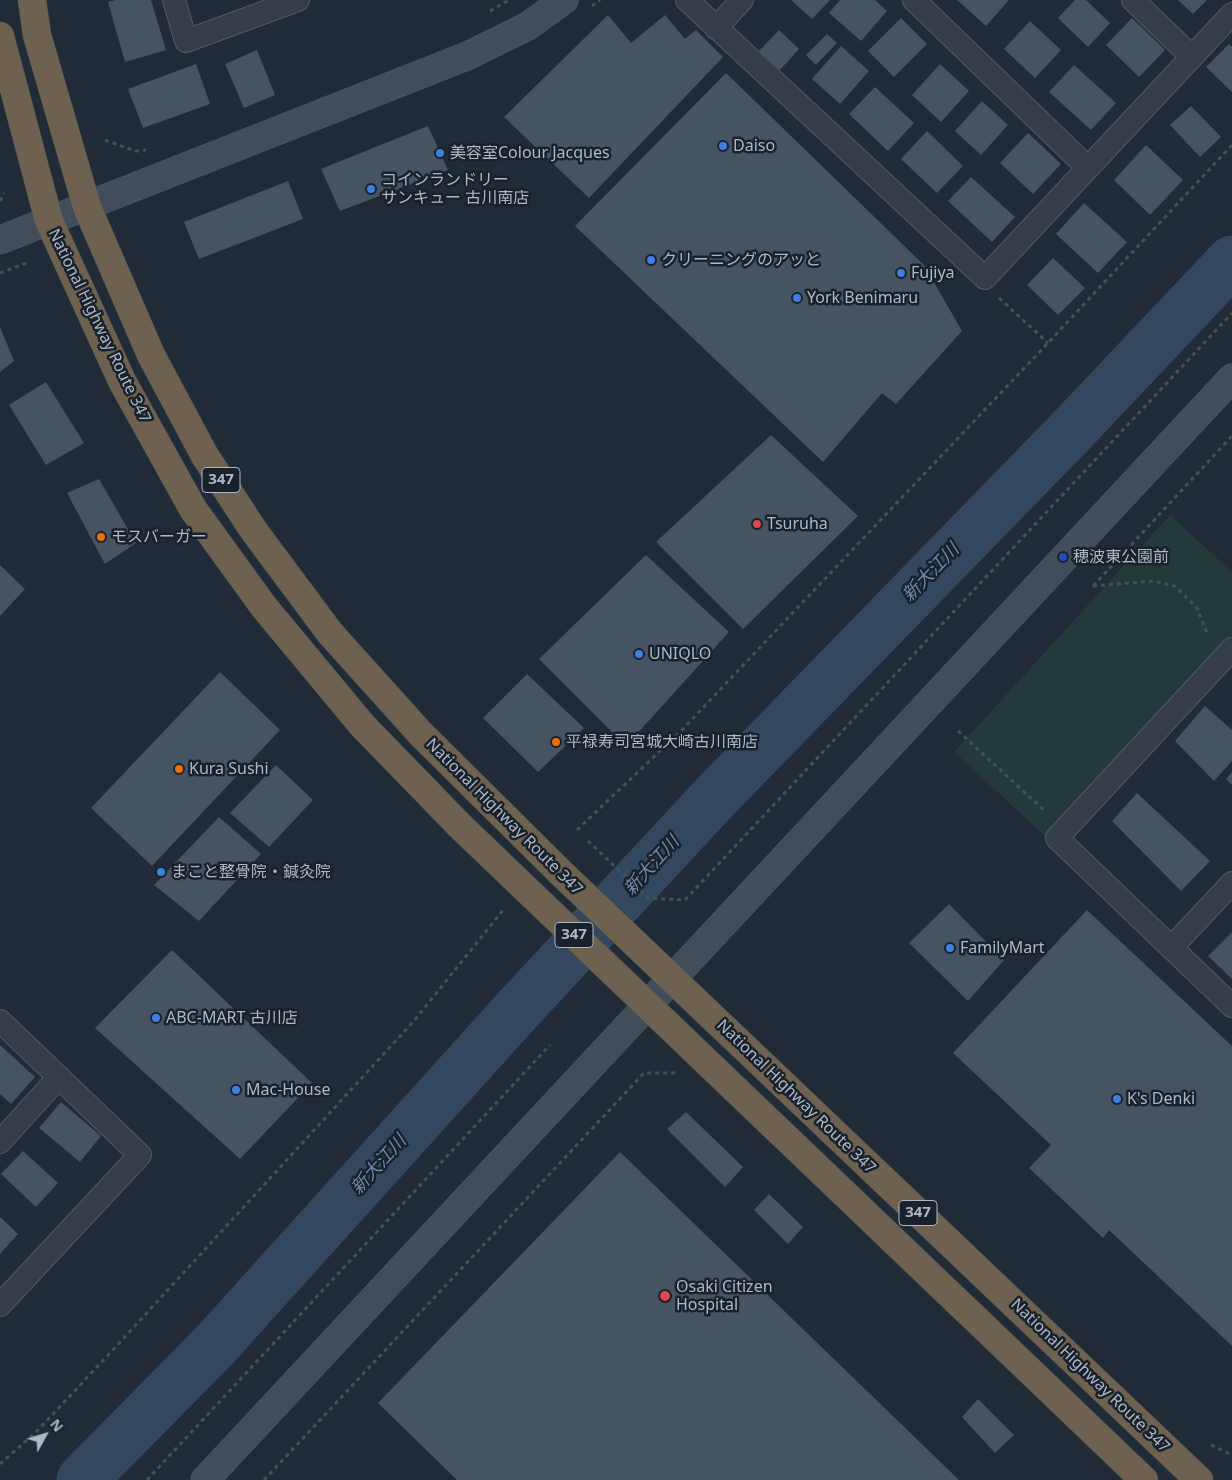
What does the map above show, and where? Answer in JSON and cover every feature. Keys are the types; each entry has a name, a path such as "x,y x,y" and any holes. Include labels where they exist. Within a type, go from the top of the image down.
{"highway":[{"name":"National Highway Route 347","path":"32,0 37,35 87,207 151,355 205,456 254,530 330,633 420,733 560,872 1199,1480"},
{"name":"National Highway Route 347","path":"0,36 49,221 122,380 193,509 264,607 362,725 535,898 1144,1480"}],"street":[{"path":"174,0 186,41 298,0"},
{"path":"0,240 467,56 528,26 564,0"},
{"path":"687,0 986,278 1232,14"},
{"path":"716,28 742,0"},
{"path":"914,0 1088,168"},
{"path":"1133,0 1192,57"},
{"path":"205,1480 1232,378"},
{"path":"1232,649 1057,838 1232,1006"},
{"path":"1171,948 1232,883"},
{"path":"0,1021 140,1155 0,1305"},
{"path":"0,1142 59,1077"}],"path":[{"path":"577,830 680,731 1048,344 1232,145"},
{"path":"0,201 4,193"},
{"path":"0,273 29,262"},
{"path":"986,278 996,295 1048,344"},
{"path":"588,841 648,898 685,900 1232,314"},
{"path":"1215,668 1206,628 1197,608 1175,586 1154,581 1093,586 1232,436"},
{"path":"958,732 1065,830"},
{"path":"0,1464 36,1432 406,1030 504,909"},
{"path":"147,1480 550,1045"},
{"path":"264,1480 644,1073"},
{"path":"1211,1445 1232,1455"}],"green space":[{"path":"1170,515 1232,572 1232,635 1046,837 954,752"}],"building":[{"path":"115,0 151,0 166,50 125,62 108,2"},
{"path":"791,0 830,0 812,19"},
{"path":"840,0 875,0 887,11 861,41 829,13"},
{"path":"957,0 1009,0 986,26"},
{"path":"1075,0 1086,0 1110,23 1088,47 1058,18"},
{"path":"1178,0 1207,0 1193,14"},
{"path":"608,15 631,43 665,15 685,39 696,30 723,57 589,198 504,117"},
{"path":"901,18 927,44 894,77 868,51"},
{"path":"1132,18 1165,50 1139,77 1106,45"},
{"path":"1030,21 1061,50 1035,78 1004,49"},
{"path":"779,30 799,49 780,70 759,51"},
{"path":"827,34 837,43 816,65 806,55"},
{"path":"1229,44 1232,47 1232,92 1206,67"},
{"path":"841,46 869,71 840,104 812,79"},
{"path":"257,50 275,95 244,108 225,64"},
{"path":"196,64 210,104 143,128 128,89"},
{"path":"940,64 969,91 941,122 912,95"},
{"path":"1074,65 1116,103 1091,130 1049,92"},
{"name":"York Benimaru","path":"726,73 924,265 962,331 896,404 882,393 823,462 575,226"},
{"path":"875,87 914,123 888,151 849,114"},
{"path":"982,101 1008,125 981,155 955,131"},
{"path":"1191,106 1221,137 1200,157 1170,125"},
{"path":"428,126 448,170 340,211 321,169"},
{"path":"927,131 963,166 937,193 901,159"},
{"path":"1028,133 1061,164 1033,194 1000,163"},
{"path":"1146,145 1183,180 1150,215 1114,180"},
{"path":"971,177 1015,217 992,242 948,201"},
{"path":"288,181 303,219 199,259 184,222"},
{"path":"1084,203 1127,242 1098,273 1056,234"},
{"path":"1053,258 1085,288 1058,315 1027,285"},
{"path":"0,327 14,361 0,372"},
{"path":"46,382 84,443 46,465 9,405"},
{"path":"771,435 858,516 743,629 656,542"},
{"path":"99,479 136,543 105,564 67,493"},
{"path":"646,555 729,632 626,746 539,659"},
{"path":"0,565 25,589 0,616"},
{"path":"220,672 280,730 152,866 91,808"},
{"path":"527,674 584,728 538,772 483,718"},
{"path":"1205,706 1232,730 1232,761 1214,781 1175,741"},
{"path":"276,765 313,800 269,847 230,813"},
{"path":"1232,772 1232,785 1226,779"},
{"path":"1137,793 1210,861 1181,891 1112,821"},
{"path":"219,817 261,854 199,921 154,885"},
{"path":"949,904 1004,960 968,1001 909,943"},
{"name":"K's Denki","path":"1087,910 1232,1046 1232,1346 1109,1230 1103,1238 1029,1168 1051,1145 953,1053"},
{"path":"1232,932 1232,979 1208,956"},
{"path":"172,950 312,1083 240,1159 95,1028"},
{"path":"0,1045 35,1077 11,1104 0,1094"},
{"path":"61,1102 101,1136 80,1162 39,1128"},
{"path":"686,1112 743,1167 725,1187 667,1129"},
{"path":"23,1151 58,1183 36,1207 1,1174"},
{"name":"Osaki Citizen Hospital","path":"620,1152 959,1480 457,1480 378,1403"},
{"path":"769,1194 803,1227 788,1244 754,1210"},
{"path":"0,1217 18,1234 0,1254"},
{"path":"978,1399 1014,1435 995,1453 962,1417"}],"waterway":[{"name":"新大江川","path":"82,1480 215,1345 519,1008 716,796 1074,428 1232,261"}],"place":[{"name":"Daiso","path":"723,146"},
{"name":"美容室Colour Jacques","path":"440,153"},
{"name":"コインランドリー サンキュー 古川南店","path":"371,189"},
{"name":"クリーニングのアッと","path":"651,260"},
{"name":"Fujiya","path":"901,273"},
{"name":"York Benimaru","path":"797,298"},
{"name":"Tsuruha","path":"757,524"},
{"name":"モスバーガー","path":"101,537"},
{"name":"穂波東公園前","path":"1063,557"},
{"name":"UNIQLO","path":"639,654"},
{"name":"平禄寿司宮城大崎古川南店","path":"556,742"},
{"name":"Kura Sushi","path":"179,769"},
{"name":"まこと整骨院・鍼灸院","path":"161,872"},
{"name":"FamilyMart","path":"950,948"},
{"name":"ABC-MART 古川店","path":"156,1018"},
{"name":"Mac-House","path":"236,1090"},
{"name":"K's Denki","path":"1117,1099"},
{"name":"Osaki Citizen Hospital","path":"665,1296"}]}
